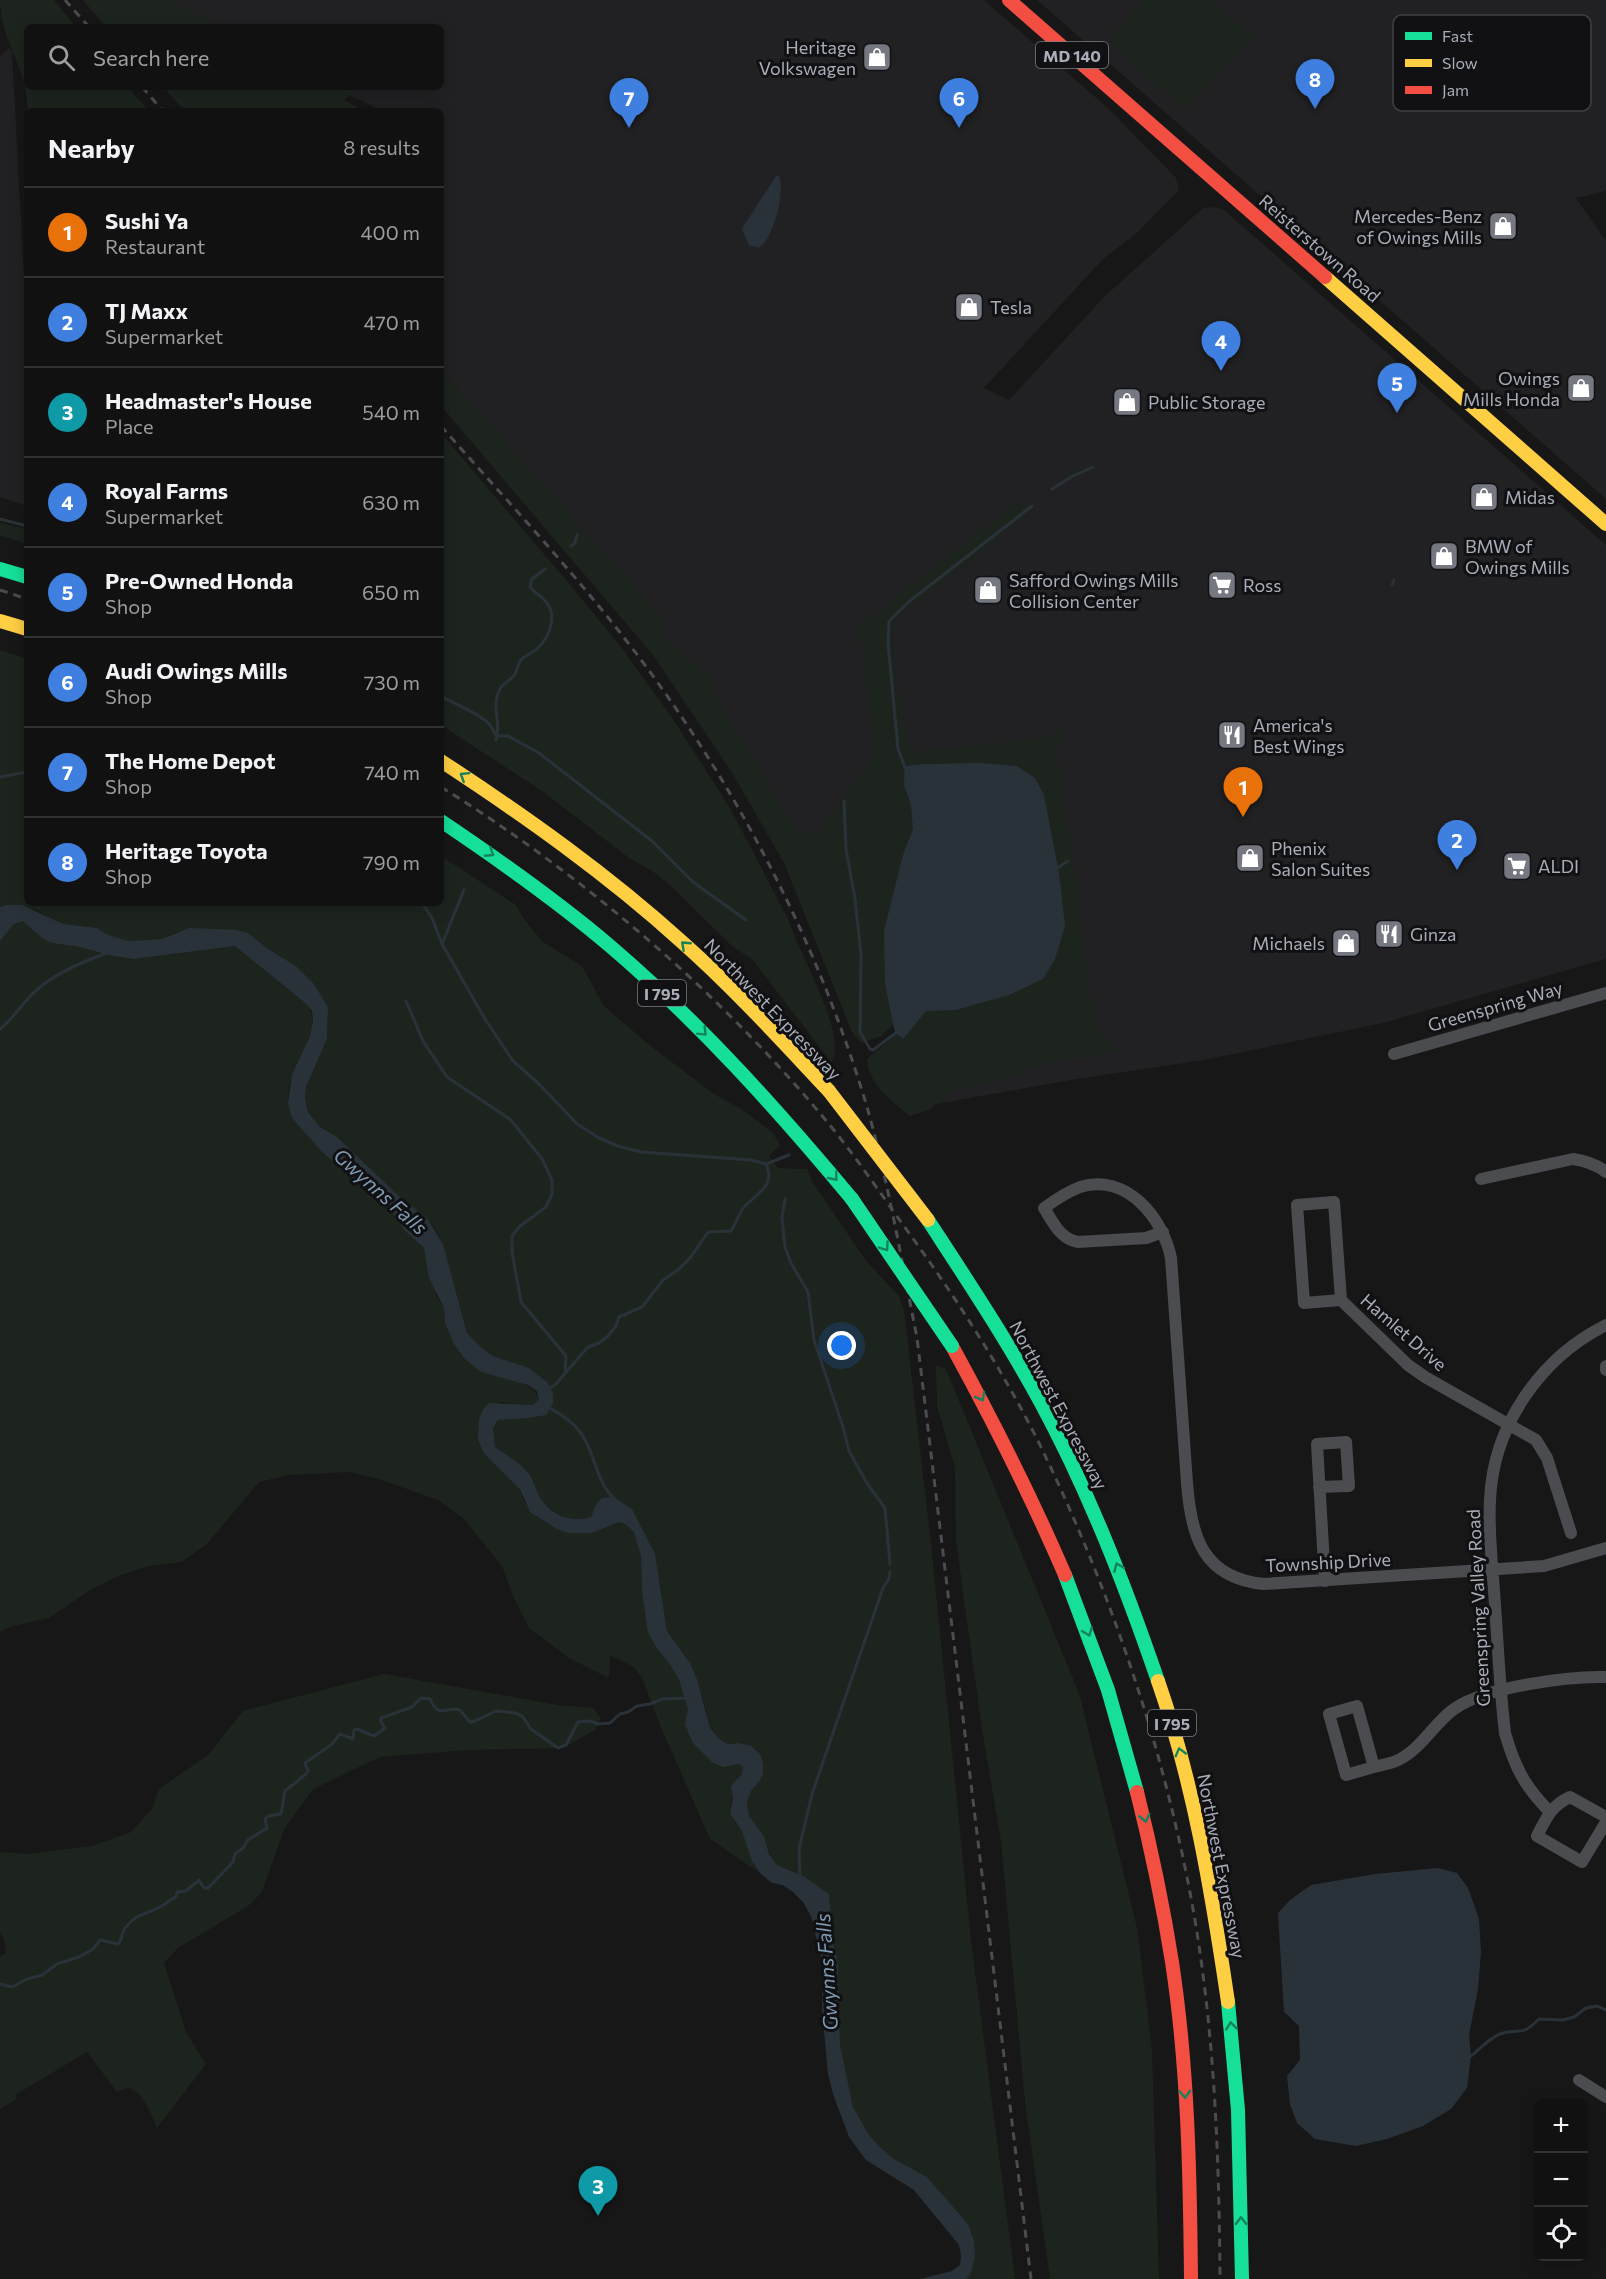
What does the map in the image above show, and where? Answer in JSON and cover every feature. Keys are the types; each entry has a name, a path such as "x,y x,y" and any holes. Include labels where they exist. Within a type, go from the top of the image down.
{"main road":[{"name":"Reisterstown Road","path":"1009,0 1606,524"},
{"path":"0,569 24,576"},
{"path":"0,621 24,628"},
{"name":"Northwest Expressway","path":"444,763 527,818 639,904 725,982 829,1091 928,1220 965,1273 1024,1370 1073,1465 1123,1580 1151,1654 1177,1741 1210,1882 1229,2009 1239,2133 1242,2279"},
{"name":"I 795","path":"444,823 498,858 609,944 689,1018 789,1122 852,1199 952,1346 1013,1458 1059,1559 1102,1669 1140,1799 1161,1894 1181,2037 1188,2138 1191,2279"}],"street":[{"name":"Greenspring Way","path":"1394,1054 1606,993"},
{"path":"1481,1179 1573,1159 1592,1164 1606,1172"},
{"name":"Township Drive","path":"1163,1232 1146,1238 1078,1242 1062,1235 1044,1208 1066,1193 1080,1187 1107,1186 1121,1190 1147,1207 1163,1232 1171,1258 1191,1517 1209,1560 1219,1569 1239,1581 1264,1584 1325,1581 1545,1566 1606,1548"},
{"name":"Hamlet Drive","path":"1341,1300 1304,1303 1297,1205 1334,1202 1341,1300 1408,1365 1447,1391 1528,1433 1541,1447 1547,1458 1571,1533"},
{"name":"Greenspring Valley Road","path":"1550,1812 1531,1793 1515,1765 1505,1733 1490,1527 1491,1488 1496,1459 1509,1423 1526,1393 1548,1367 1583,1338 1606,1325"},
{"path":"1319,1487 1325,1581"},
{"path":"1374,1767 1357,1706 1329,1714 1346,1775 1396,1761 1406,1755 1452,1710 1464,1703 1551,1681 1606,1677"},
{"path":"1606,1817 1570,1797 1557,1803 1537,1836 1582,1862 1606,1822"},
{"path":"1579,2080 1606,2097"}],"shaded area":[{"path":"0,0 54,0 74,24 24,24 24,82 5,32"},
{"path":"83,0 169,0 217,24 103,24"},
{"path":"155,0 984,0 1110,110 1176,178 1179,190 1138,232 1103,259 984,388 1009,400 1104,297 1203,208 1217,207 1224,210 1606,545 1606,959 1383,1023 1204,1060 1077,1079 919,1107 870,784 803,884 711,719 444,392 444,108 376,108 339,90 444,90 444,24 204,24"},
{"path":"1037,0 1606,0 1606,191 1576,198 1606,241 1606,499"},
{"path":"1143,0 1209,0 1254,37 1185,110 1107,41"},
{"path":"9,48 12,52 24,278 24,505 0,497 0,56"},
{"path":"26,90 131,90 146,108 28,108"},
{"path":"166,90 352,90 344,100 359,108 182,108"},
{"path":"444,373 662,617 660,628 665,639 716,684 713,691 794,827 804,833 814,833 822,829 867,764 875,761 861,639 857,628 1018,501 1027,515 894,620 893,644 903,718 909,744 920,752 1055,736 1062,726 1063,736 1056,748 1079,900 1088,989 1099,1033 1108,1045 1120,1052 1048,1062 1013,1075 951,1092 929,1110 910,1116 888,1098 872,1077 867,1059 895,1033 903,1039 926,1011 956,1010 1059,873 1044,795 1036,778 1017,766 980,763 925,764 904,785 911,805 913,829 903,855 885,984 895,1023 881,1036 861,1043 852,1032 784,863 731,771 653,655 444,410"},
{"path":"444,437 621,647 673,719 730,808 788,919 820,992 833,1033 835,1049 831,1062 752,959 733,947 670,885 651,870 629,858 542,791 444,727"},
{"path":"0,523 24,527 24,543 0,535"},
{"path":"0,650 24,658 24,906 444,906 444,858 516,905 543,942 582,966 604,1006 652,1047 714,1094 741,1109 772,1132 780,1145 769,1156 778,1168 807,1169 813,1183 867,1262 899,1296 904,1310 931,1544 971,1940 1015,2279 967,2279 971,2273 968,2224 927,2177 894,2159 882,2149 869,2135 853,2107 840,2046 838,1962 833,1943 829,1894 805,1877 777,1865 769,1853 764,1836 749,1816 747,1802 751,1791 763,1774 760,1754 739,1743 728,1744 719,1739 710,1728 703,1699 690,1663 667,1631 659,1578 632,1509 594,1511 591,1517 584,1519 563,1517 546,1505 525,1470 495,1447 493,1428 499,1419 532,1417 548,1383 511,1362 493,1356 467,1333 443,1244 435,1229 427,1218 400,1197 337,1137 320,1127 308,1112 305,1099 306,1087 327,1039 328,1007 314,984 296,966 268,949 248,933 177,932 162,939 129,941 108,935 97,928 64,924 33,909 6,905 0,907"},
{"path":"23,921 52,943 135,959 235,946 304,1002 313,1020 312,1029 292,1075 288,1103 323,1153 394,1214 405,1231 424,1248 436,1295 444,1308 445,1323 481,1372 523,1383 536,1393 539,1399 533,1405 500,1402 479,1419 509,1475 520,1489 524,1502 568,1533 592,1533 619,1522 634,1532 641,1556 642,1592 658,1650 679,1680 703,1753 715,1762 739,1764 743,1767 742,1774 731,1786 733,1798 730,1805 735,1823 743,1831 752,1861 761,1874 710,1839 660,1725 643,1680 634,1667 610,1655 609,1678 569,1658 529,1628 513,1596 502,1566 463,1518 438,1500 379,1479 349,1472 289,1475 259,1482 207,1544 181,1562 149,1566 118,1576 90,1590 49,1618 13,1626 0,1632 0,941 14,924"},
{"path":"936,1365 946,1369 1080,1696 1137,1928 1152,2050 1159,2279 1050,2279 1025,2102 1001,1841 982,1729 956,1541 955,1468 937,1406"},
{"path":"384,1674 558,1705 593,1708 601,1718 595,1730 563,1748 467,1750 380,1757 313,1789 284,1829 262,1892 248,1906 178,1948 164,1963 186,2032 206,2064 157,2128 142,2098 127,2088 117,2092 87,2052 15,2095 17,2099 0,2109 0,1957 6,1953 4,1939 0,1933 0,1852 27,1854 92,1846 131,1832 152,1809 159,1789 208,1755 243,1711"}],"water":[{"path":"776,176 779,176 781,193 774,225 759,248 749,245 742,230 743,227"},
{"path":"980,763 1017,766 1035,778 1044,795 1059,873 1065,926 1055,959 1043,979 1009,995 956,1010 926,1011 903,1039 895,1033 885,984 884,931 903,855 913,829 911,805 904,785 905,766"},
{"name":"Gwynns Falls","path":"22,905 64,924 97,928 108,935 129,941 162,939 189,928 236,930 248,933 268,949 296,966 314,984 328,1007 327,1039 306,1087 305,1099 308,1112 320,1127 337,1137 400,1197 427,1218 443,1244 467,1333 493,1356 529,1368 548,1383 553,1394 553,1403 546,1415 498,1420 493,1428 495,1447 525,1470 546,1505 563,1517 584,1519 591,1517 602,1498 613,1497 632,1509 655,1554 667,1631 690,1663 697,1679 710,1728 719,1739 728,1744 739,1743 751,1746 760,1754 763,1774 751,1791 747,1802 749,1816 764,1836 769,1854 777,1865 805,1877 829,1894 833,1943 838,1962 840,2045 853,2107 869,2135 882,2149 894,2159 927,2177 968,2224 974,2241 975,2256 971,2273 967,2279 920,2279 952,2271 960,2265 959,2245 914,2190 866,2160 849,2137 828,2074 822,2009 823,1966 811,1916 803,1902 793,1892 783,1885 772,1883 761,1874 752,1861 742,1831 730,1814 733,1798 731,1786 742,1774 743,1767 739,1764 723,1767 712,1762 693,1743 685,1724 688,1709 679,1680 648,1632 642,1592 641,1556 634,1532 619,1522 592,1533 568,1533 557,1529 530,1512 520,1489 484,1453 478,1440 479,1419 489,1403 533,1405 539,1399 537,1391 528,1385 481,1372 465,1359 454,1344 445,1323 444,1308 429,1278 424,1248 405,1231 394,1214 323,1153 292,1118 288,1103 292,1074 310,1036 312,1011 235,946 134,959 52,943 42,938 23,921 14,924 0,941 0,907"},
{"path":"1438,1868 1457,1873 1468,1888 1479,1919 1481,1952 1478,1989 1469,2035 1471,2056 1467,2088 1451,2109 1423,2126 1387,2139 1356,2146 1315,2139 1297,2123 1290,2104 1287,2076 1300,2060 1299,2026 1284,2012 1278,1913 1290,1900 1311,1885 1375,1874"}],"waterway":[{"path":"1052,489 1093,467"},
{"path":"906,770 898,749 888,642 889,621 911,600 1032,506"},
{"path":"0,519 24,525"},
{"path":"571,546 575,543 577,535"},
{"path":"496,740 498,734 496,703 499,691 515,674 521,660 542,643 551,626 550,608 530,587 532,579 545,569"},
{"path":"1392,585 1394,580"},
{"path":"444,698 486,720 497,736 508,736 539,753 652,841 693,882 746,920"},
{"path":"0,777 24,773"},
{"path":"844,801 846,849 855,899 861,954 860,1032 870,1049 873,1050 897,1032"},
{"path":"1057,868 1068,861"},
{"path":"442,944 464,890"},
{"path":"424,906 432,918 442,944 485,1019 513,1061 538,1083 577,1124 599,1138 641,1152 751,1160 766,1164 769,1171 769,1178 764,1188 743,1209 731,1231 708,1232 690,1258 663,1280 642,1307 619,1317 616,1326 607,1337 588,1347 555,1385 548,1389"},
{"path":"0,1029 46,982 72,967 107,953"},
{"path":"406,1001 423,1041 447,1077 511,1120 542,1159 552,1180 552,1194 546,1207 520,1226 512,1236 512,1252 521,1302 566,1356 565,1371"},
{"path":"766,1164 789,1155"},
{"path":"785,1199 782,1218 785,1247 791,1263 808,1292 814,1340 849,1451 868,1485 885,1508 890,1564"},
{"path":"550,1408 570,1421 580,1432 604,1485 616,1500"},
{"path":"800,1875 799,1849 812,1794 890,1572"},
{"path":"0,1984 12,1987 27,1979 42,1975 57,1964 79,1957 93,1949 100,1940 118,1944 124,1929 138,1916 164,1905 176,1897 177,1892 186,1891 199,1880 204,1888 208,1888 233,1862 235,1854 248,1840 267,1828 265,1819 268,1816 281,1814 285,1791 306,1774 308,1771 305,1763 331,1745 340,1734 353,1739 354,1730 357,1729 374,1736 385,1728 381,1718 412,1707 421,1698 430,1699 439,1711 460,1710 470,1722 496,1711 515,1713 522,1716 531,1729 558,1748 566,1745 578,1722 610,1723 620,1714 637,1706 662,1699 688,1698"},
{"path":"1471,2056 1494,2037 1503,2033 1525,2030 1539,2019 1563,2020 1574,2017 1586,2008 1597,2006 1606,2010"}],"railway":[{"path":"65,0 86,24"},
{"path":"145,90 160,108"},
{"path":"444,429 607,616 692,732 753,834 780,886 828,995 867,1107 888,1193 917,1338 1031,2279"},
{"path":"0,590 24,598"},
{"path":"444,789 548,860 651,942 747,1033 791,1080 851,1152 939,1276 976,1332 1026,1418 1065,1499 1109,1606 1146,1715 1176,1826 1197,1932 1209,2031 1216,2130 1220,2279"}],"traffic: fast":[{"path":"0,569 24,576"},
{"path":"444,823 590,929 643,975 736,1067 852,1199"},
{"path":"852,1199 952,1346"},
{"path":"928,1220 1014,1356 1075,1470 1133,1610 1158,1681"},
{"path":"1065,1575 1108,1690 1137,1792"},
{"path":"1228,2002 1238,2110 1242,2279"}],"traffic: slow":[{"path":"1325,277 1606,524"},
{"path":"0,621 24,628"},
{"path":"444,763 565,847 654,917 739,996 829,1091"},
{"path":"829,1091 928,1220"},
{"path":"1158,1681 1192,1799 1228,2002"}],"traffic: jam":[{"path":"1009,0 1325,277"},
{"path":"952,1346 1011,1459 1065,1575"},
{"path":"1137,1792 1161,1898 1182,2041 1187,2120 1191,2279"}],"place":[{"name":"Heritage Volkswagen","path":"877,57"},
{"name":"Heritage Toyota","path":"1315,109"},
{"name":"The Home Depot","path":"629,128"},
{"name":"Audi Owings Mills","path":"959,128"},
{"name":"Mercedes-Benz of Owings Mills","path":"1503,226"},
{"name":"Tesla","path":"969,307"},
{"name":"Royal Farms","path":"1221,371"},
{"name":"Owings Mills Honda","path":"1581,388"},
{"name":"Public Storage","path":"1127,402"},
{"name":"Pre-Owned Honda","path":"1397,413"},
{"name":"Midas","path":"1484,497"},
{"name":"BMW of Owings Mills","path":"1444,556"},
{"name":"Ross","path":"1222,585"},
{"name":"Safford Owings Mills Collision Center","path":"988,590"},
{"name":"America's Best Wings","path":"1232,735"},
{"name":"Sushi Ya","path":"1243,817"},
{"name":"Phenix Salon Suites","path":"1250,858"},
{"name":"ALDI","path":"1517,866"},
{"name":"TJ Maxx","path":"1457,870"},
{"name":"Ginza","path":"1389,934"},
{"name":"Michaels","path":"1346,943"},
{"name":"Headmaster's House","path":"598,2216"}]}
